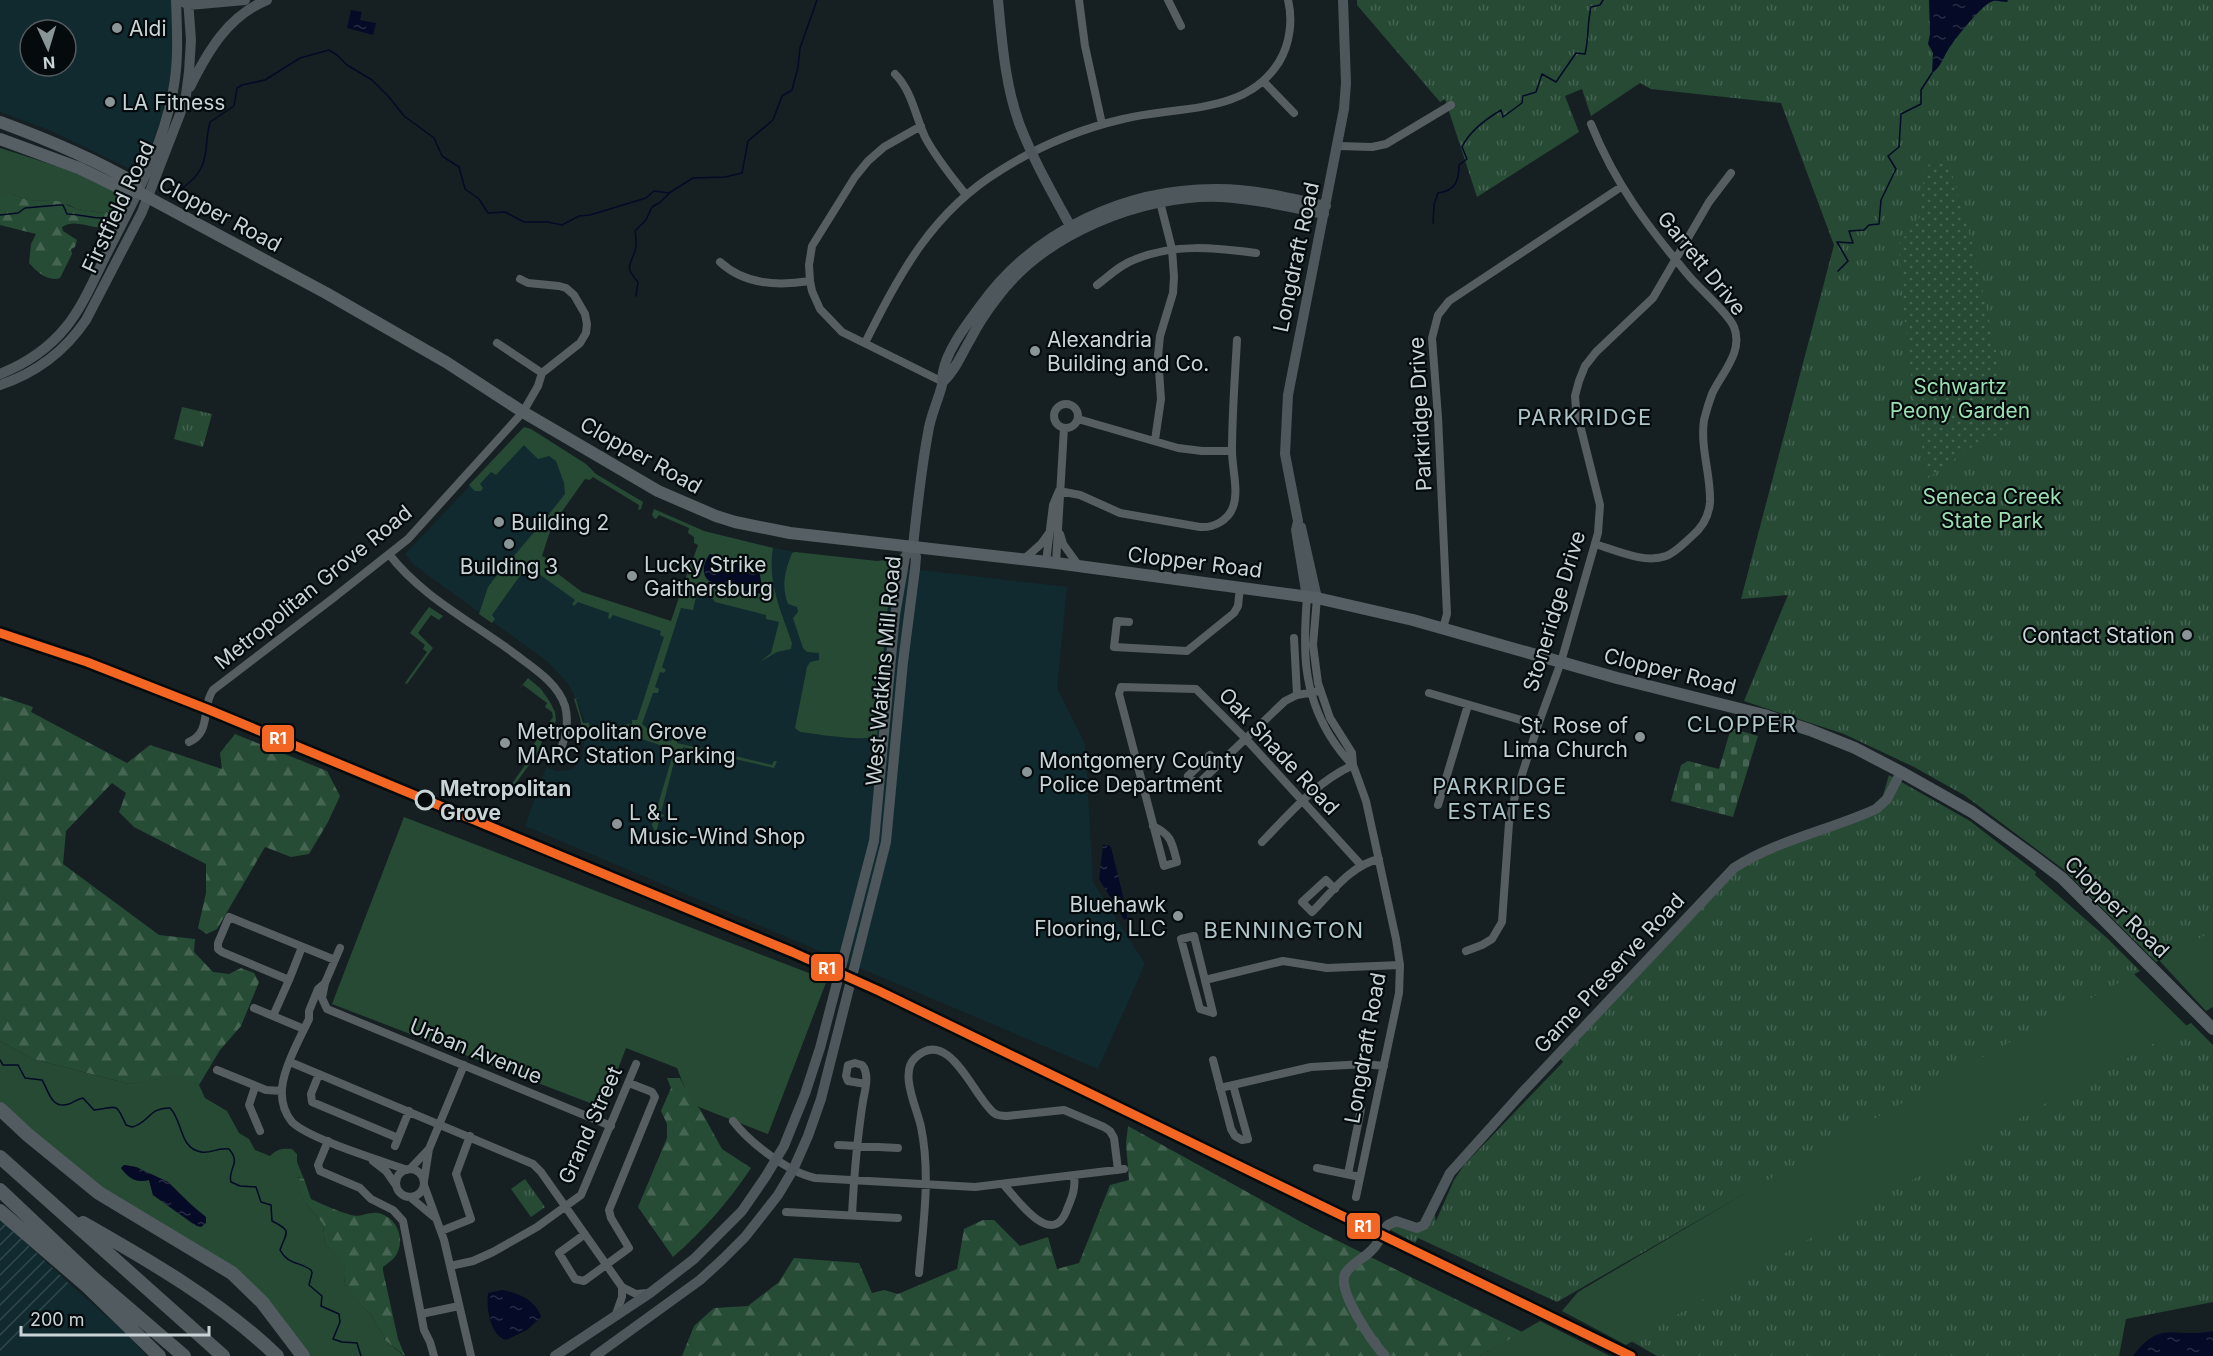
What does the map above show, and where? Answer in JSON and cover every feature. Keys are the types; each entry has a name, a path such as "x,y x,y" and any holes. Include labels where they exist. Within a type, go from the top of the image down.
{"highway":[{"path":"0,1109 99,1193 232,1274 261,1302 303,1356"},
{"path":"0,1157 223,1356"},
{"path":"0,1190 92,1277 184,1356"},
{"path":"0,1211 87,1286 159,1356"},
{"path":"60,1211 118,1243 225,1313 277,1356"},
{"path":"119,1316 167,1356"}],"main road":[{"name":"Clopper Road","path":"0,122 42,137 127,178 135,183 143,195"},
{"path":"0,138 22,140 42,137"},
{"name":"Clopper Road","path":"0,138 78,168 128,192 143,195 336,299 446,362 524,412 658,491 716,516 790,533 1079,566 1312,597 1443,628 1561,662 1764,715 1855,748 1901,771 1972,812 2062,878 2213,1029"}],"street":[{"path":"177,0 189,2 245,0"},
{"name":"Firstfield Road","path":"0,374 34,356 52,342 69,322 143,195 174,89 178,52 177,0"},
{"path":"186,95 208,52 218,38 253,7 267,0"},
{"path":"998,0 1010,90 1019,122 1032,153 1072,230"},
{"path":"1079,0 1086,56 1102,124"},
{"path":"1168,0 1181,26"},
{"path":"865,343 892,289 912,256 933,228 966,195 1000,170 1063,138 1125,118 1228,102 1247,94 1270,76 1284,55 1291,22 1288,0"},
{"name":"Longdraft Road","path":"1343,0 1346,83 1344,109 1288,395 1284,454 1298,521 1296,530 1312,597 1313,645 1320,691 1330,718 1352,753 1353,765 1366,801 1400,965 1399,993 1356,1197"},
{"name":"Firstfield Road","path":"0,386 39,367 75,336 86,320 186,95 191,40 189,2"},
{"path":"895,74 905,84 921,126 937,157 966,195"},
{"path":"1264,81 1294,113"},
{"path":"1338,146 1372,147 1386,144 1451,105"},
{"name":"Garrett Drive","path":"1591,124 1603,155 1639,214 1701,292 1733,324 1736,333 1733,355 1712,394 1704,420 1703,442 1710,501 1702,526 1676,550 1658,558 1642,557 1595,544"},
{"path":"921,126 884,147 855,177 812,246 809,265 810,281 816,300 826,317 842,332 943,382"},
{"name":"Stoneridge Drive","path":"1466,951 1492,939 1502,922 1509,823 1515,796 1561,662 1595,544 1600,505 1576,410 1575,396 1578,381 1596,352 1653,298 1709,202 1731,173"},
{"name":"Parkridge Drive","path":"1443,628 1447,614 1438,417 1431,338 1434,323 1449,301 1621,187"},
{"path":"913,546 928,431 943,382 951,375 997,298 1030,264 1072,230 1123,203 1158,194 1190,189 1250,191 1325,210"},
{"path":"1072,230 1160,202 1219,197 1325,210"},
{"path":"1155,440 1161,399 1158,356 1160,336 1173,293 1172,249 1160,202"},
{"path":"1096,285 1135,259 1172,249 1216,248 1256,254"},
{"path":"720,262 731,272 766,284 785,285 810,281"},
{"path":"497,343 543,373 580,343 586,333 586,318 574,295 566,288 560,285 528,284 520,279"},
{"path":"1059,491 1080,495 1120,513 1200,526 1211,526 1225,518 1232,509 1234,496 1232,451 1237,340"},
{"name":"Metropolitan Grove Road","path":"189,742 198,737 203,729 213,690 389,554 421,526 524,412 543,373"},
{"path":"1071,405 1076,410 1078,419 1072,426 1064,428 1054,420 1054,412 1058,406 1071,405"},
{"path":"1078,419 1178,448 1232,451"},
{"path":"1051,563 1054,531 1060,506 1064,428"},
{"path":"1023,560 1054,531"},
{"path":"1054,531 1079,566"},
{"name":"West Watkins Mill Road","path":"555,1356 650,1293 694,1259 728,1226 750,1200 777,1159 805,1094 820,1048 874,841 896,615 905,556 913,546"},
{"name":"West Watkins Mill Road","path":"595,1356 700,1280 723,1259 766,1211 793,1170 821,1099 888,826 903,662 916,557 913,546"},
{"path":"389,554 418,584 528,664 556,689 565,706 567,717 562,746"},
{"path":"1129,622 1117,621 1114,647 1187,651 1234,613 1238,606 1240,587"},
{"name":"Longdraft Road","path":"1312,597 1304,645 1310,693 1322,722 1343,756 1353,765"},
{"path":"1294,638 1297,695"},
{"name":"Oak Shade Road","path":"1153,826 1166,832 1171,839 1177,862 1164,866 1153,826 1119,694 1121,687 1196,689 1246,739 1361,865"},
{"path":"1219,765 1285,701 1297,695 1320,691"},
{"path":"1429,693 1538,725"},
{"path":"1438,805 1468,705"},
{"path":"1262,842 1324,782 1353,765"},
{"name":"Game Preserve Road","path":"1385,1356 1352,1306 1343,1284 1346,1274 1369,1254 1388,1224 1396,1221 1417,1228 1424,1225 1450,1173 1520,1095 1734,868 1765,852 1876,809 1887,799 1901,771"},
{"path":"1335,889 1361,865 1379,859"},
{"path":"289,980 219,951 218,943 229,917 335,960"},
{"path":"1194,936 1205,980 1213,1013 1200,1009 1181,939 1194,936"},
{"path":"273,1016 302,947"},
{"path":"340,948 325,983 322,998 327,1009 316,1010 309,1019 290,1062 283,1082 284,1107 292,1121 301,1129 367,1156 418,1172 441,1232 471,1356"},
{"path":"1205,980 1283,961 1327,968 1400,965"},
{"path":"309,1019 309,1012 318,989 325,983"},
{"path":"254,1008 304,1029"},
{"name":"Urban Avenue","path":"327,1009 611,1126"},
{"path":"733,1121 742,1133 777,1159 793,1170 815,1179 854,1180 926,1185 975,1187 1121,1170 1114,1138 1110,1131 1064,1110 998,1115 988,1107 951,1058 942,1052 931,1050 920,1054 912,1060 907,1075 922,1135 926,1185 919,1273"},
{"path":"1213,1060 1231,1129 1235,1136 1242,1140 1248,1139 1233,1084"},
{"path":"290,1062 533,1164 542,1172 621,1287 622,1297 615,1316"},
{"name":"Grand Street","path":"450,1266 486,1255 529,1232 566,1207 583,1192 636,1064"},
{"path":"1220,1088 1311,1067 1365,1064 1384,1066"},
{"path":"410,1197 420,1192 424,1183 429,1149 464,1065"},
{"path":"217,1070 270,1091 282,1091"},
{"path":"319,1074 311,1094 312,1102 396,1142 409,1111"},
{"path":"585,1234 560,1251 560,1257 575,1280 579,1282 584,1281 629,1249 613,1222 609,1210 655,1099 652,1092 629,1083"},
{"path":"852,1215 856,1146 866,1084"},
{"path":"255,1086 249,1105 260,1131"},
{"path":"1348,1174 1361,1109"},
{"path":"441,1232 471,1220 456,1174 470,1136"},
{"path":"328,1141 318,1165 320,1171 360,1188 371,1199 393,1210 401,1219 406,1234 420,1314 434,1356"},
{"path":"838,1145 898,1148"},
{"path":"396,1186 398,1176 409,1170 429,1149"},
{"path":"367,1156 386,1171 403,1195 410,1197 426,1209 437,1221"},
{"path":"1317,1168 1360,1177"},
{"path":"1003,1184 1041,1222 1052,1226 1058,1225 1064,1217 1075,1190 1074,1176"},
{"path":"786,1212 898,1218"},
{"path":"621,1287 636,1294 650,1293"},
{"path":"420,1314 459,1306"}],"shaded area":[{"path":"0,0 171,0 173,31 171,78 145,165 134,171 49,130 0,112"},
{"path":"523,430 590,471 523,556 587,601 673,626 707,534 795,552 911,569 1067,587 1057,688 1085,744 1093,882 1145,964 1098,1069 525,826 546,767 556,771 569,770 575,767 583,756 584,720 579,706 569,685 548,662 414,565 405,554"},
{"path":"0,1219 74,1288 8,1353 8,1356 0,1356"},
{"path":"74,1288 126,1333 147,1356 8,1356 8,1353"}],"green space":[{"name":"Seneca Creek State Park","path":"1357,0 2213,0 2213,931 2156,962 2063,869 1964,795 1914,767 1844,734 1744,701 1788,595 1741,599 1834,245 1781,103 1651,89 1640,83 1591,116 1582,89 1565,96 1579,132 1477,197 1445,99 1440,102 1357,5"},
{"path":"0,148 72,171 125,197 127,203 115,227 115,209 102,213 76,209 51,201 27,200 12,194 0,194"},
{"name":"Schwartz Peony Garden","path":"1949,163 1972,243 2013,427 1970,448 1928,478 1909,362 1899,244 1920,217 1925,165"},
{"path":"0,194 12,194 27,200 58,201 76,209 102,213 115,209 120,211 115,227 74,223 62,227 63,231 77,240 75,247 71,249 72,254 60,278 51,279 39,273 29,263 31,244 36,234 0,225"},
{"path":"182,407 212,414 203,447 174,439"},
{"path":"524,427 531,429 586,464 596,474 643,502 641,509 638,510 639,505 593,477 590,480 585,479 563,510 557,525 552,525 542,556 546,558 545,564 582,592 671,621 690,565 686,562 690,558 693,559 698,545 694,543 694,537 688,533 689,528 659,515 656,519 654,518 652,515 654,509 704,531 773,548 773,585 792,643 791,649 777,652 760,662 771,653 779,622 766,619 766,615 715,602 697,593 693,610 681,608 662,667 666,670 664,673 660,672 655,687 659,689 658,693 653,693 642,724 653,733 653,737 671,741 675,737 677,743 704,749 707,745 710,746 710,750 772,765 774,761 777,761 774,768 683,747 681,754 676,754 661,813 665,816 660,817 656,833 652,825 673,754 669,753 669,748 614,730 593,731 593,736 583,735 574,699 580,697 576,699 583,723 589,723 590,728 632,724 632,720 637,720 664,637 660,635 661,631 613,615 610,619 608,618 609,613 578,602 574,606 572,604 575,600 532,569 529,573 524,570 492,615 495,619 492,623 479,614 488,587 565,494 564,483 556,461 549,456 538,459 524,445 496,475 491,472 480,484 483,488 481,491 475,491 469,485"},
{"path":"792,553 877,561 891,559 897,565 894,568 886,620 877,736 871,738 840,737 800,732 795,728 807,667 810,662 819,660 819,653 807,652 803,648 793,618 798,612 797,607 788,604 786,597 784,584 786,572"},
{"path":"429,607 443,616 439,620 431,615 418,633 433,648 407,684 405,683 427,652 423,649 425,645 410,633"},
{"path":"528,678 541,689 550,702 556,721 542,738 540,753 507,795 500,797 497,796 499,793 504,795 537,748 534,744 553,717 552,712 545,707 547,703 523,685 519,689"},
{"path":"0,696 33,707 31,712 127,763 150,745 222,769 220,753 235,734 327,771 340,796 309,854 291,857 265,847 217,929 207,934 198,928 206,893 206,864 134,827 119,812 126,793 112,783 66,831 63,864 159,935 195,939 194,952 213,972 229,974 241,968 254,973 259,982 241,1026 220,1050 199,1085 177,1073 130,1084 33,1059 0,1041"},
{"path":"1731,728 1758,736 1733,817 1671,801 1681,765 1688,761 1719,769"},
{"path":"1889,775 1970,821 2036,872 2035,875 2108,939 2140,971 1959,1070 1557,1302 1418,1238 1415,1243 1389,1229 1395,1225 1420,1228 1433,1206 1436,1221 1454,1180 1464,1165 1563,1062 1560,1058 1728,879 1749,862 1878,812"},
{"path":"404,817 827,980 768,1134 691,1104 677,1068 626,1048 603,1108 332,1004"},
{"path":"2213,926 2213,1007 2206,1011 2156,957"},
{"path":"2132,972 2190,1029 1626,1345 1562,1311 1578,1292 1936,1080"},
{"path":"2191,1023 2213,1045 2213,1302 2126,1319 2119,1356 1657,1356 1631,1341 2069,1090"},
{"path":"0,1041 33,1059 130,1084 177,1072 199,1085 205,1098 227,1111 239,1133 249,1139 255,1150 270,1156 278,1150 286,1149 292,1149 297,1154 297,1162 304,1179 297,1177 304,1201 323,1224 325,1244 344,1265 344,1284 372,1315 385,1340 404,1356 307,1356 261,1297 92,1183 0,1103","holes":["124,1165 136,1167 168,1182 195,1208 193,1224 153,1195 149,1180 133,1179 121,1168"]},
{"path":"667,1078 680,1078 692,1102 700,1109 722,1149 751,1168 715,1215 673,1257 638,1207 667,1138 667,1124 661,1111 671,1088"},
{"path":"1128,1126 1312,1228 1522,1332 1479,1356 682,1356 694,1326 714,1308 748,1306 779,1282 794,1258 859,1263 872,1293 884,1290 898,1294 957,1269 964,1229 983,1220 994,1220 1020,1246 1048,1237 1057,1269 1079,1263 1110,1185 1129,1180 1126,1143"},
{"path":"296,1177 304,1179 311,1199 351,1215 378,1213 385,1215 395,1225 400,1245 394,1258 383,1267 383,1271 398,1339 405,1356 385,1340 372,1315 344,1284 344,1265 325,1244 323,1224 304,1201"},
{"path":"525,1179 545,1207 531,1217 511,1189"},
{"path":"1540,1321 1610,1356 1479,1356"}],"water":[{"path":"1929,0 2008,0 2007,2 1993,1 1982,9 1956,39 1932,73 1933,53 1928,44"},
{"path":"351,10 362,12 360,20 376,23 373,35 347,28"},
{"path":"710,554 756,567 759,570 763,592 756,594 709,581 704,568"},
{"path":"1103,845 1111,847 1127,912 1125,921 1099,879"},
{"path":"124,1165 136,1167 168,1182 206,1217 206,1223 201,1227 197,1226 153,1195 149,1180 141,1181 130,1177 121,1168"},
{"path":"502,1290 526,1298 539,1311 541,1317 527,1330 506,1340 496,1333 490,1320 488,1306 488,1293"},
{"path":"2213,1331 2213,1356 2133,1356 2143,1344 2161,1334"}],"waterway":[{"path":"163,192 177,191 194,179 203,164 210,122 234,106 237,88 265,80 300,58 329,50 347,65 372,80 404,116 434,138 442,156 459,167 465,189 479,199 488,213 505,212 524,222 548,222 562,225 579,216 590,215 646,198 654,191 669,193 693,178 725,177 742,173 748,141 773,120 782,96 792,90 800,48 817,0"},
{"path":"1433,223 1434,205 1438,193 1448,190 1455,184 1459,165 1467,159 1462,147 1469,136 1478,126 1501,110 1503,117 1522,103 1523,96 1536,92 1542,74 1556,82 1576,53 1585,54 1591,7 1600,5 1603,0"},
{"path":"1838,271 1848,261 1837,242 1853,243 1849,231 1864,230 1869,225 1879,224 1881,200 1896,169 1888,156 1899,147 1901,114 1921,104 1921,90 1932,73"},
{"path":"636,296 638,282 629,267 636,249 635,231 646,220 652,207 669,194"},
{"path":"0,215 18,213 25,208 59,205 63,205 67,214 99,218 118,214"},
{"path":"0,1060 3,1065 18,1065 25,1078 42,1080 51,1098 58,1104 69,1104 83,1098 94,1110 115,1107 126,1125 132,1127 158,1110 170,1108 185,1140 194,1149 201,1152 229,1149 234,1159 231,1182 240,1186 256,1187 261,1202 271,1205 272,1221 283,1227 286,1232 280,1250 283,1255 311,1270 309,1285 322,1296 321,1306 339,1314 340,1322 333,1339 357,1343 361,1356"}],"transit line":[{"name":"R1","path":"0,633 87,662 207,709 792,952 879,991 1631,1356"}],"place":[{"name":"Aldi","path":"117,28"},
{"name":"LA Fitness","path":"110,102"},
{"name":"Alexandria Building and Co.","path":"1035,351"},
{"name":"Building 2","path":"499,522"},
{"name":"Building 3","path":"509,544"},
{"name":"Lucky Strike Gaithersburg","path":"632,576"},
{"name":"Contact Station","path":"2187,635"},
{"name":"St. Rose of Lima Church","path":"1640,737"},
{"name":"Metropolitan Grove MARC Station Parking","path":"505,743"},
{"name":"Montgomery County Police Department","path":"1027,772"},
{"name":"Metropolitan Grove","path":"425,800"},
{"name":"L & L Music-Wind Shop","path":"617,824"},
{"name":"Bluehawk Flooring, LLC","path":"1178,916"}],"district":[{"name":"PARKRIDGE","path":"1585,417"},
{"name":"CLOPPER","path":"1742,724"},
{"name":"PARKRIDGE ESTATES","path":"1500,798"},
{"name":"BENNINGTON","path":"1284,930"}]}
